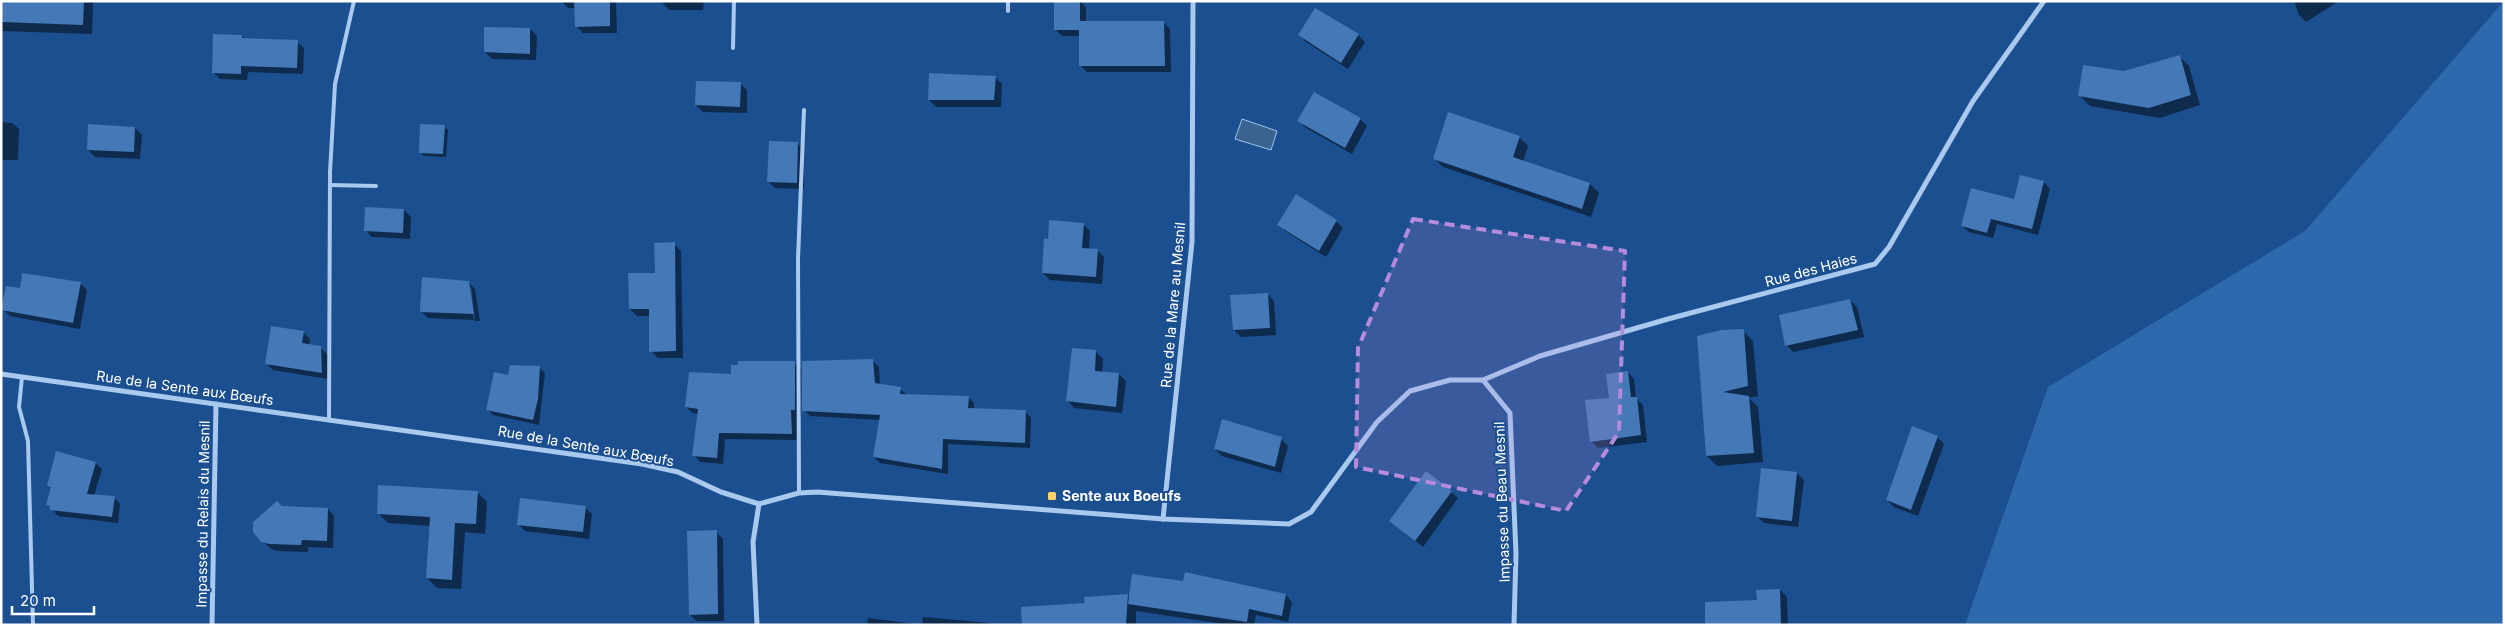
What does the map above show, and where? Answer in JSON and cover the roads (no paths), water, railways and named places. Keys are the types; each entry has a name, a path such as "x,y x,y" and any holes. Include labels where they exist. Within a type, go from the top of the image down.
{"street":[{"name":"Rue de la Mare au Mesnil","path":"1163,519 1192,242 1193,1"},
{"name":"Rue des Haies","path":"1483,380 1558,351 1668,319 1875,264 1889,247 1973,101 2044,1"},
{"name":"Rue de la Sente aux Bœufs","path":"1,374 642,464 678,472 721,492 759,504"},
{"path":"757,625 753,542 759,504 798,493 836,494 1163,519 1289,524 1311,512 1377,422 1410,391 1450,380 1483,380"},
{"name":"Impasse du Beau Mesnil","path":"1483,380 1510,413 1516,554 1514,625"},
{"name":"Impasse du Relais du Mesnil","path":"212,625 216,404"}],"lane":[{"path":"329,419 330,185 335,84 354,1"},
{"path":"733,48 734,1"},
{"path":"1008,1 1008,11"},
{"path":"798,493 798,259 804,110"},
{"path":"330,185 376,186"},
{"path":"22,377 19,406 28,441 33,625"}],"place":[{"name":"Sente aux Boeufs","path":"1052,496"}]}
